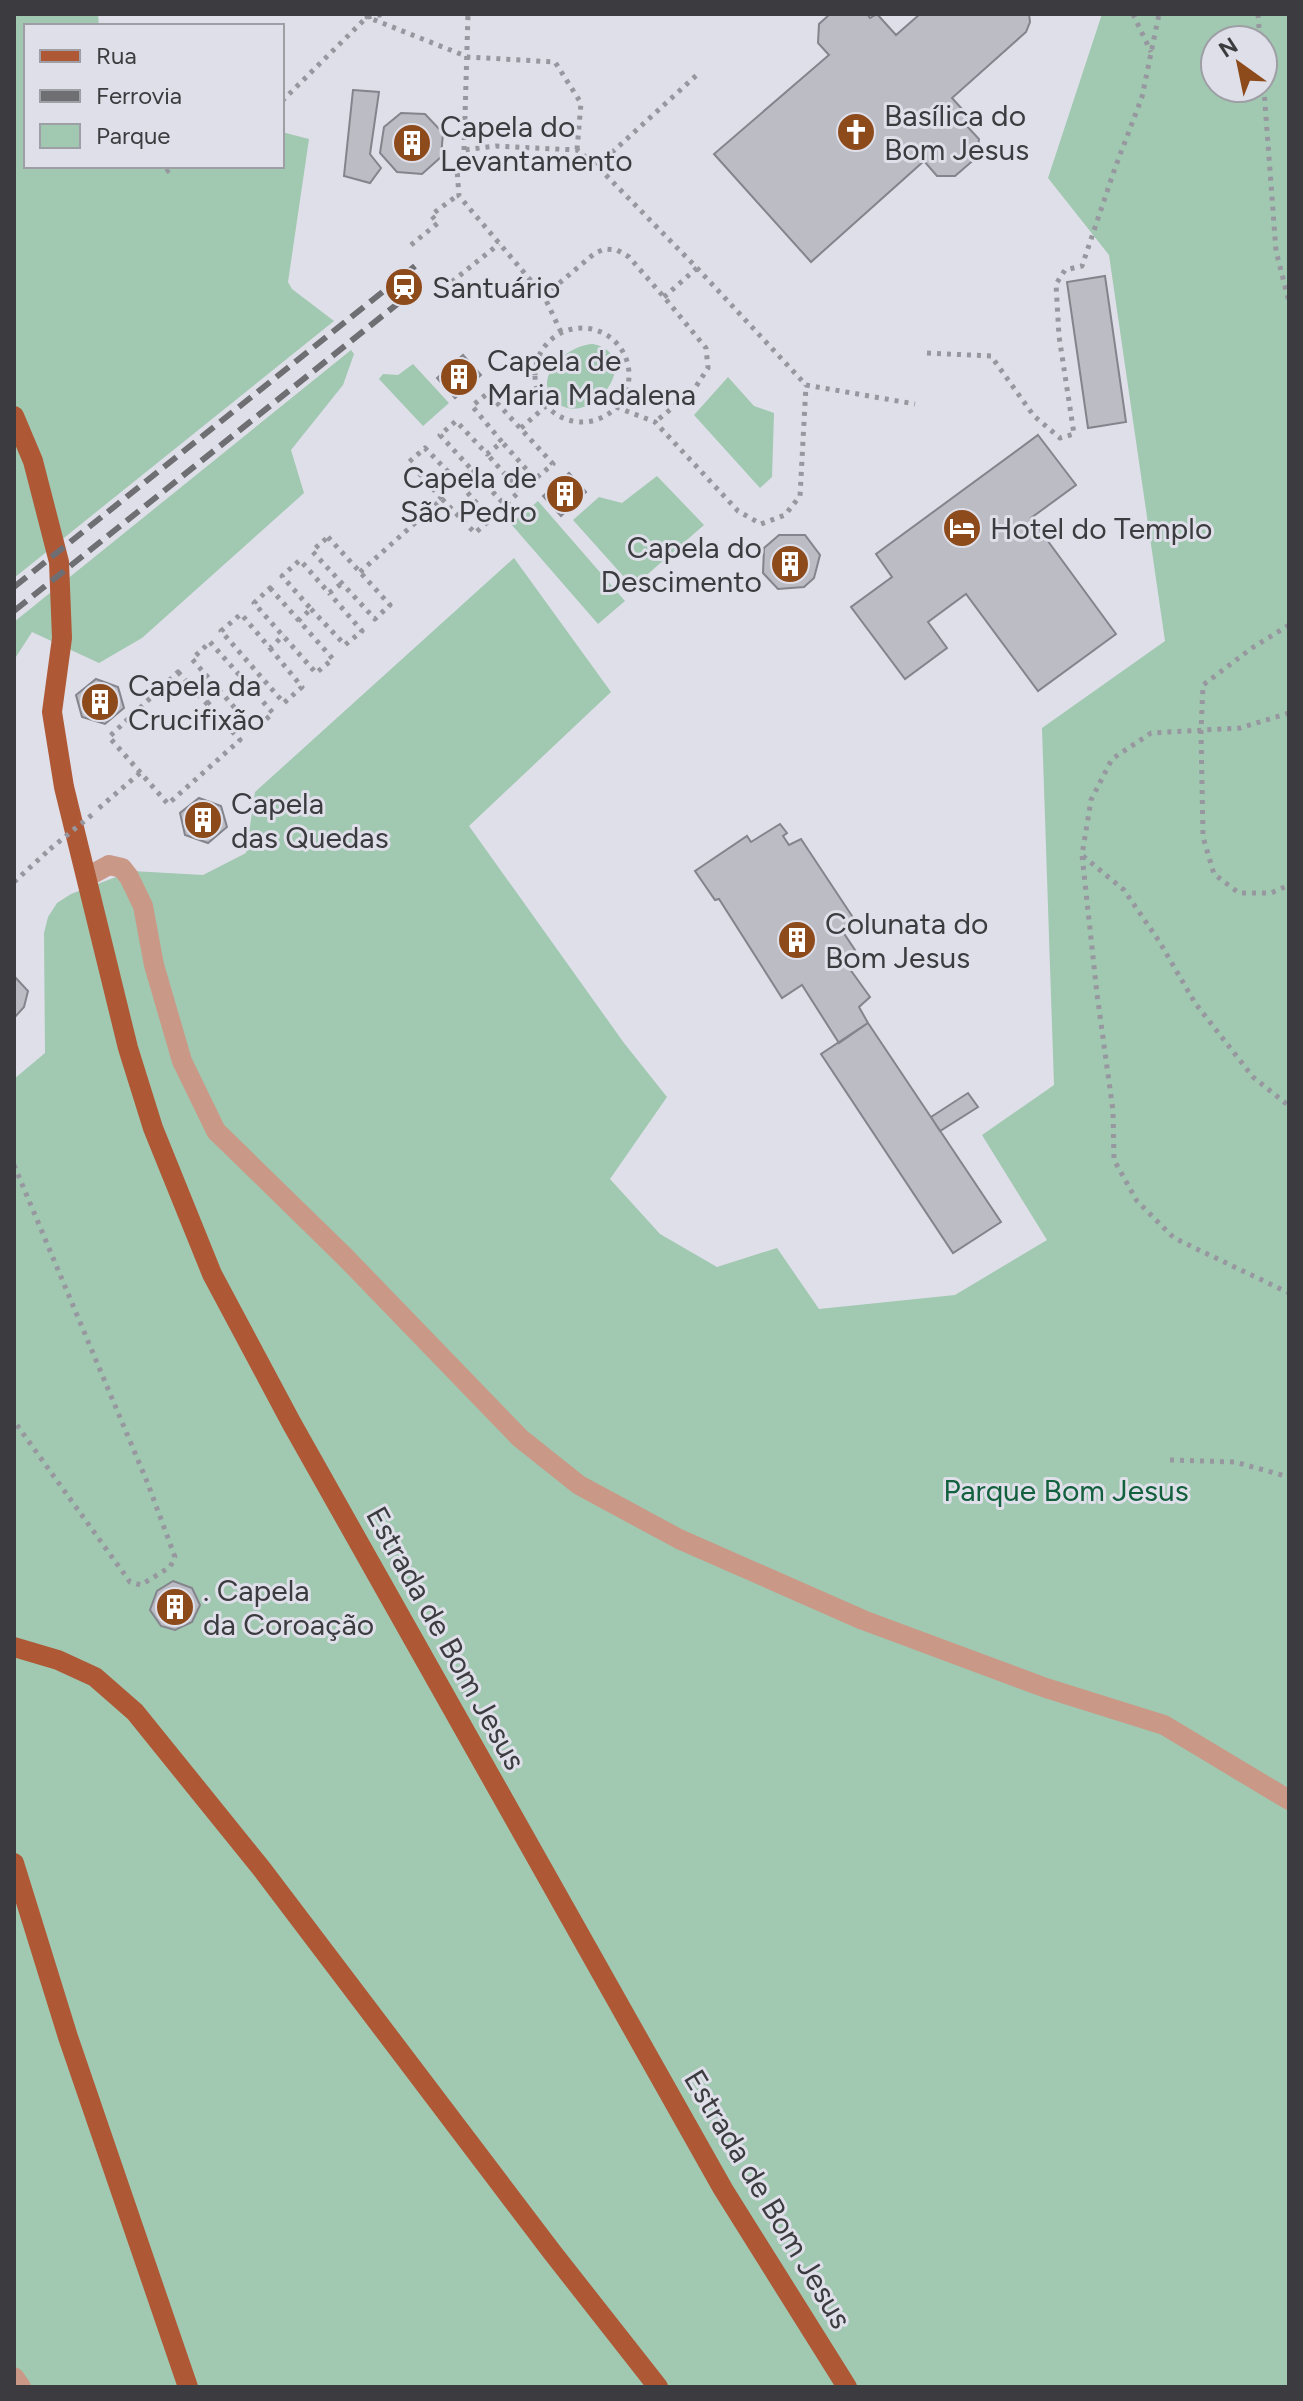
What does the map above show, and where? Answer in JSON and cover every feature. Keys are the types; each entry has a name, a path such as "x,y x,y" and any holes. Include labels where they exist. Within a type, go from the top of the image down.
{"main road":[{"name":"Estrada de Bom Jesus","path":"14,416 33,461 59,562 62,638 52,712 64,787 128,1048 149,1115 212,1274 292,1424 723,2189 847,2387"},
{"path":"14,1647 58,1660 95,1677 135,1712 261,1868 658,2387"},
{"path":"14,1863 68,2037 188,2387"}],"street":[{"path":"87,877 109,865 122,868 129,877 143,906 154,965 182,1061 216,1131 345,1257 520,1438 579,1485 679,1539 863,1620 1046,1688 1164,1725 1289,1800"},
{"path":"14,2377 21,2387"}],"path":[{"path":"284,99 367,16 386,14"},
{"path":"468,14 464,150 457,169 459,194 544,296 561,332"},
{"path":"1133,14 1151,52"},
{"path":"927,353 991,356 1034,416 1060,438 1074,434 1059,336 1056,284 1065,270 1082,266 1142,97 1159,14"},
{"path":"367,16 468,57 555,62 581,103 577,150"},
{"path":"597,166 699,73"},
{"path":"1265,104 1276,251 1289,302"},
{"path":"464,150 496,146 577,150 597,166 697,268 806,385 915,404"},
{"path":"166,172 172,168"},
{"path":"411,245 438,223 431,215 459,194"},
{"path":"444,288 499,244"},
{"path":"544,296 595,253 605,249 617,250 629,257 706,348 708,368 693,391 655,422"},
{"path":"664,297 697,268"},
{"path":"576,328 593,329 608,336 620,347 627,361 629,377 626,393 604,417 589,422 573,422 558,416 538,394 535,365 540,352 561,332 576,328"},
{"path":"616,407 655,422 738,511 761,524 785,515 800,496 806,385"},
{"path":"488,393 553,464 535,479 502,442 472,406 488,393"},
{"path":"521,428 546,406"},
{"path":"456,421 520,491 505,505 472,470 440,435 456,421"},
{"path":"487,454 502,442"},
{"path":"425,448 491,519 475,533 442,499 409,462 425,448"},
{"path":"458,482 472,470"},
{"path":"360,572 442,499"},
{"path":"328,537 390,605 375,619 341,584 312,551 328,537"},
{"path":"300,560 362,631 345,645 311,609 282,576 300,560"},
{"path":"329,593 341,584"},
{"path":"270,588 333,659 316,673 284,635 254,603 270,588"},
{"path":"298,621 311,609"},
{"path":"241,614 302,687 284,703 251,666 221,631 241,614"},
{"path":"1289,625 1203,685 1201,731 1203,837 1214,874 1239,893 1271,893 1289,885"},
{"path":"270,648 284,635"},
{"path":"210,642 273,713 254,730 221,692 192,659 210,642"},
{"path":"240,674 251,666"},
{"path":"178,672 207,704 240,740 168,804 109,737 178,672"},
{"path":"207,704 221,692"},
{"path":"1289,713 1240,728 1151,733 1112,759 1091,800 1082,855 1113,1111 1114,1160 1137,1201 1174,1238 1289,1293"},
{"path":"110,799 140,773"},
{"path":"14,882 93,814"},
{"path":"1082,855 1124,890 1159,941 1195,1003 1253,1077 1289,1106"},
{"path":"14,1165 148,1484 175,1557 170,1567 141,1585 130,1582 14,1421"},
{"path":"1170,1460 1235,1462 1289,1477"}],"green space":[{"path":"14,14 98,14 99,24 24,24 24,168 284,168 284,133 309,139 288,282 292,289 334,321 14,578"},
{"name":"Parque Bom Jesus","path":"1102,14 1289,14 1289,2387 14,2387 14,1079 45,1053 44,933 48,917 57,903 71,894 132,871 203,875 246,853 255,792 514,558 611,692 469,826 624,1043 667,1097 610,1179 660,1234 717,1267 777,1248 819,1309 955,1295 1047,1240 982,1135 1054,1085 1042,728 1165,641 1109,255 1048,178"},
{"path":"593,344 608,351 615,362 614,375 608,388 597,400 584,407 570,408 556,402 549,393 549,374 572,350"},
{"path":"351,350 354,354 343,385 291,450 304,493 142,638 99,663 32,632 14,660 14,622"},
{"path":"413,364 449,403 423,426 379,379 383,374 398,375"},
{"path":"728,377 754,406 774,413 772,477 760,488 694,415"},
{"path":"657,476 704,525 633,587 573,520 599,497 622,503"},
{"path":"538,501 625,601 598,624 511,524"}],"building":[{"name":"Basílica do Bom Jesus","path":"830,14 867,14 870,18 877,14 896,35 920,14 1029,14 1030,22 1026,32 952,98 971,119 965,124 979,139 977,157 955,176 937,176 924,161 811,262 714,154 829,55 818,43 819,24"},
{"path":"353,90 379,92 370,154 381,168 370,183 344,176"},
{"name":"Capela do Levantamento","path":"401,113 425,114 443,133 441,157 422,174 397,172 380,153 384,127"},
{"path":"1105,276 1126,422 1088,428 1067,282"},
{"name":"Capela de Maria Madalena","path":"463,355 481,375 455,398 437,378"},
{"path":"1038,435 1076,485 1031,518 1116,634 1038,691 966,594 928,622 947,648 905,679 851,607 892,577 876,554"},
{"name":"Capela de São Pedro","path":"569,473 586,492 561,516 543,496"},
{"name":"Capela do Descimento","path":"779,535 805,535 820,555 814,578 804,587 778,589 763,573 764,548"},
{"name":"Capela da Crucifixão","path":"96,679 118,687 124,708 105,724 82,717 76,695"},
{"name":"Capela das Quedas","path":"199,798 221,806 227,827 208,843 185,835 180,813"},
{"name":"Colunata do Bom Jesus","path":"780,824 787,833 783,836 789,845 801,839 854,919 841,929 855,950 842,958 870,997 859,1007 868,1023 839,1043 802,985 782,998 719,899 715,900 695,871 747,836 751,842"},
{"path":"14,976 28,991 24,1007 14,1018"},
{"path":"868,1023 1001,1222 953,1253 821,1054"},
{"path":"968,1093 978,1107 940,1131 931,1117"},
{"name":". Capela da Coroação","path":"173,1581 192,1588 200,1605 192,1622 175,1630 161,1626 150,1610 157,1591"}],"railway":[{"path":"14,587 415,266"},
{"path":"14,611 426,281"}],"place":[{"name":"Basílica do Bom Jesus","path":"856,132"},
{"name":"Capela do Levantamento","path":"412,143"},
{"name":"Santuário","path":"404,287"},
{"name":"Capela de Maria Madalena","path":"459,377"},
{"name":"Capela de São Pedro","path":"565,494"},
{"name":"Hotel do Templo","path":"962,528"},
{"name":"Capela do Descimento","path":"790,564"},
{"name":"Capela da Crucifixão","path":"100,702"},
{"name":"Capela das Quedas","path":"203,820"},
{"name":"Colunata do Bom Jesus","path":"797,940"},
{"name":". Capela da Coroação","path":"175,1607"}]}
